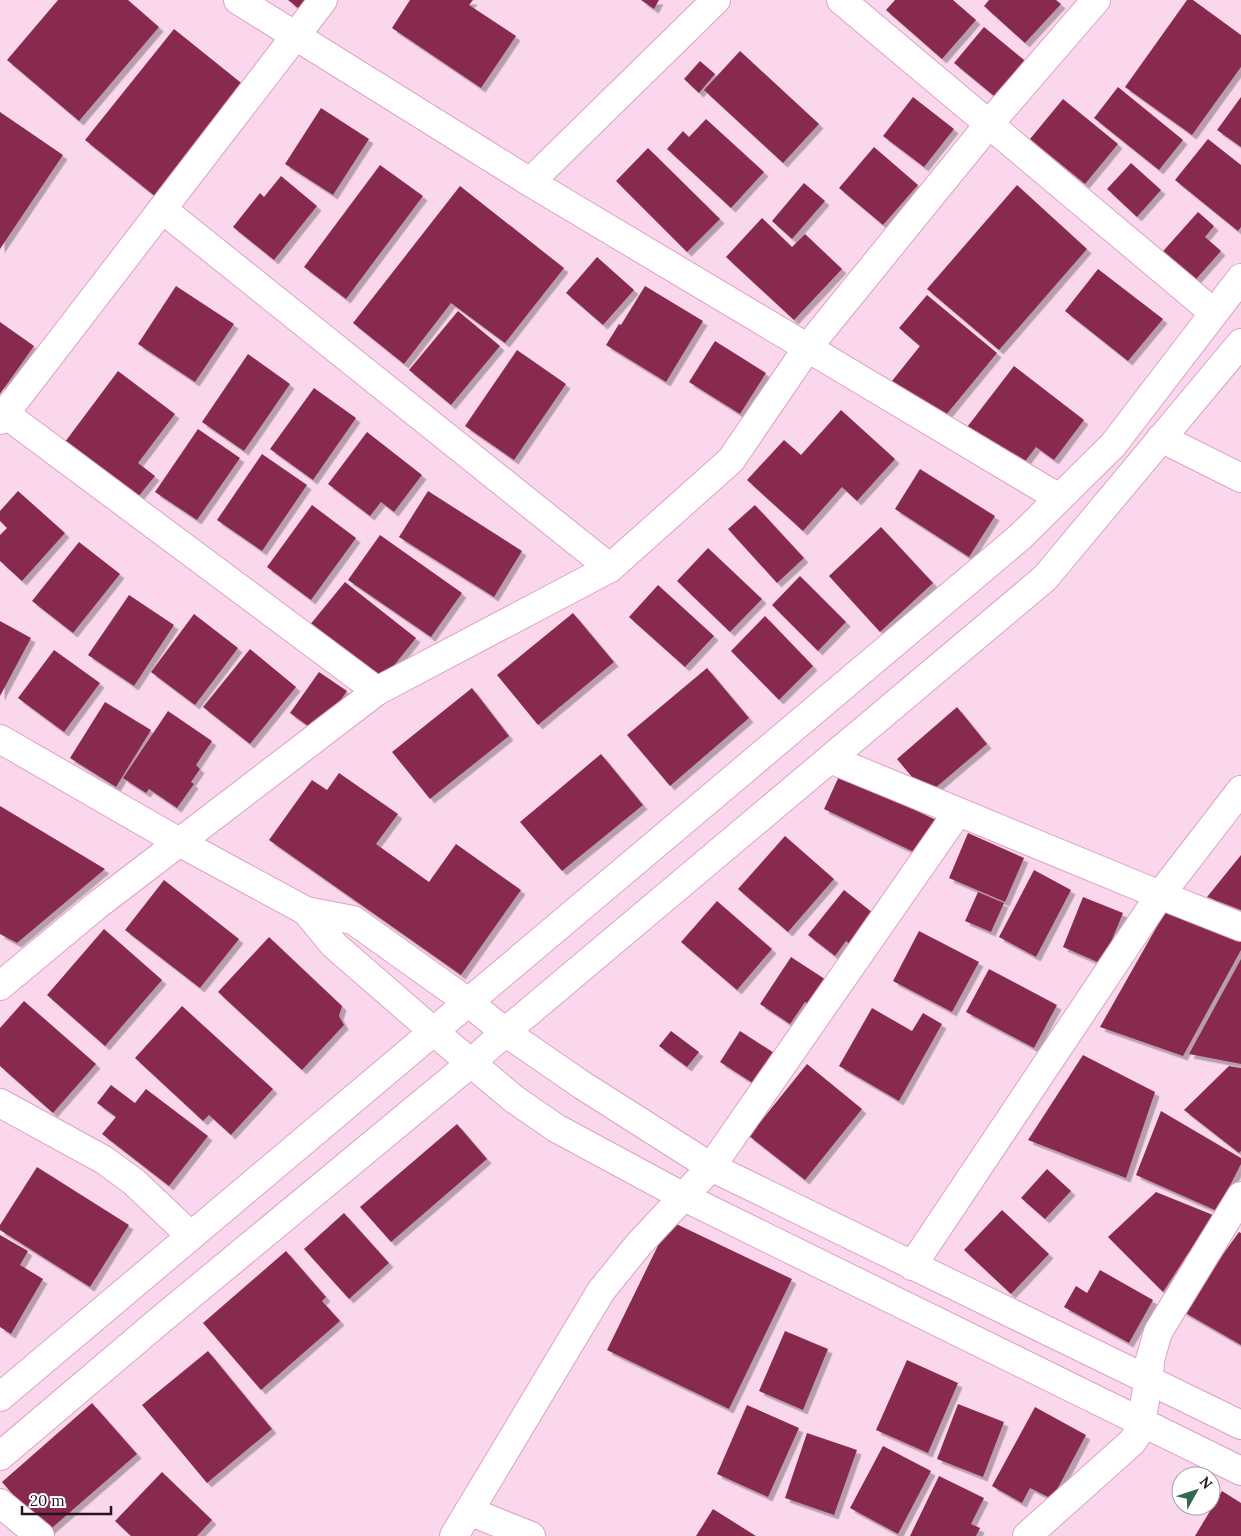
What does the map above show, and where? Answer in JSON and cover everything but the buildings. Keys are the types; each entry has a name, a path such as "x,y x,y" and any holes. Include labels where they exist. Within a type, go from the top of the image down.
{"street":[{"path":"238,0 530,182 1059,498"},
{"path":"323,0 2,417 377,691"},
{"path":"530,182 716,0"},
{"path":"841,0 1214,313"},
{"path":"0,986 96,906 377,691 610,568 731,460 808,347 989,124 1096,0"},
{"path":"162,209 610,568"},
{"path":"0,1397 1020,537 1114,445 1241,278"},
{"path":"0,1456 158,1322 471,1063 505,1032 1044,578 1241,343"},
{"path":"1162,438 1241,478"},
{"path":"0,739 179,842 306,911 353,920 468,1002 505,1032 590,1090 710,1167 1241,1425"},
{"path":"830,759 1241,927"},
{"path":"912,1266 1160,895 1241,790"},
{"path":"454,1536 601,1292 639,1244 710,1167 958,812"},
{"path":"306,911 334,945 433,1031 514,1099 556,1128 682,1196 1241,1471"},
{"path":"0,1103 104,1160 134,1182 191,1236"},
{"path":"1027,1536 1132,1442 1138,1433 1142,1422 1150,1360 1158,1332 1241,1196"},
{"path":"0,1503 40,1536"},
{"path":"469,1511 531,1536"}]}
